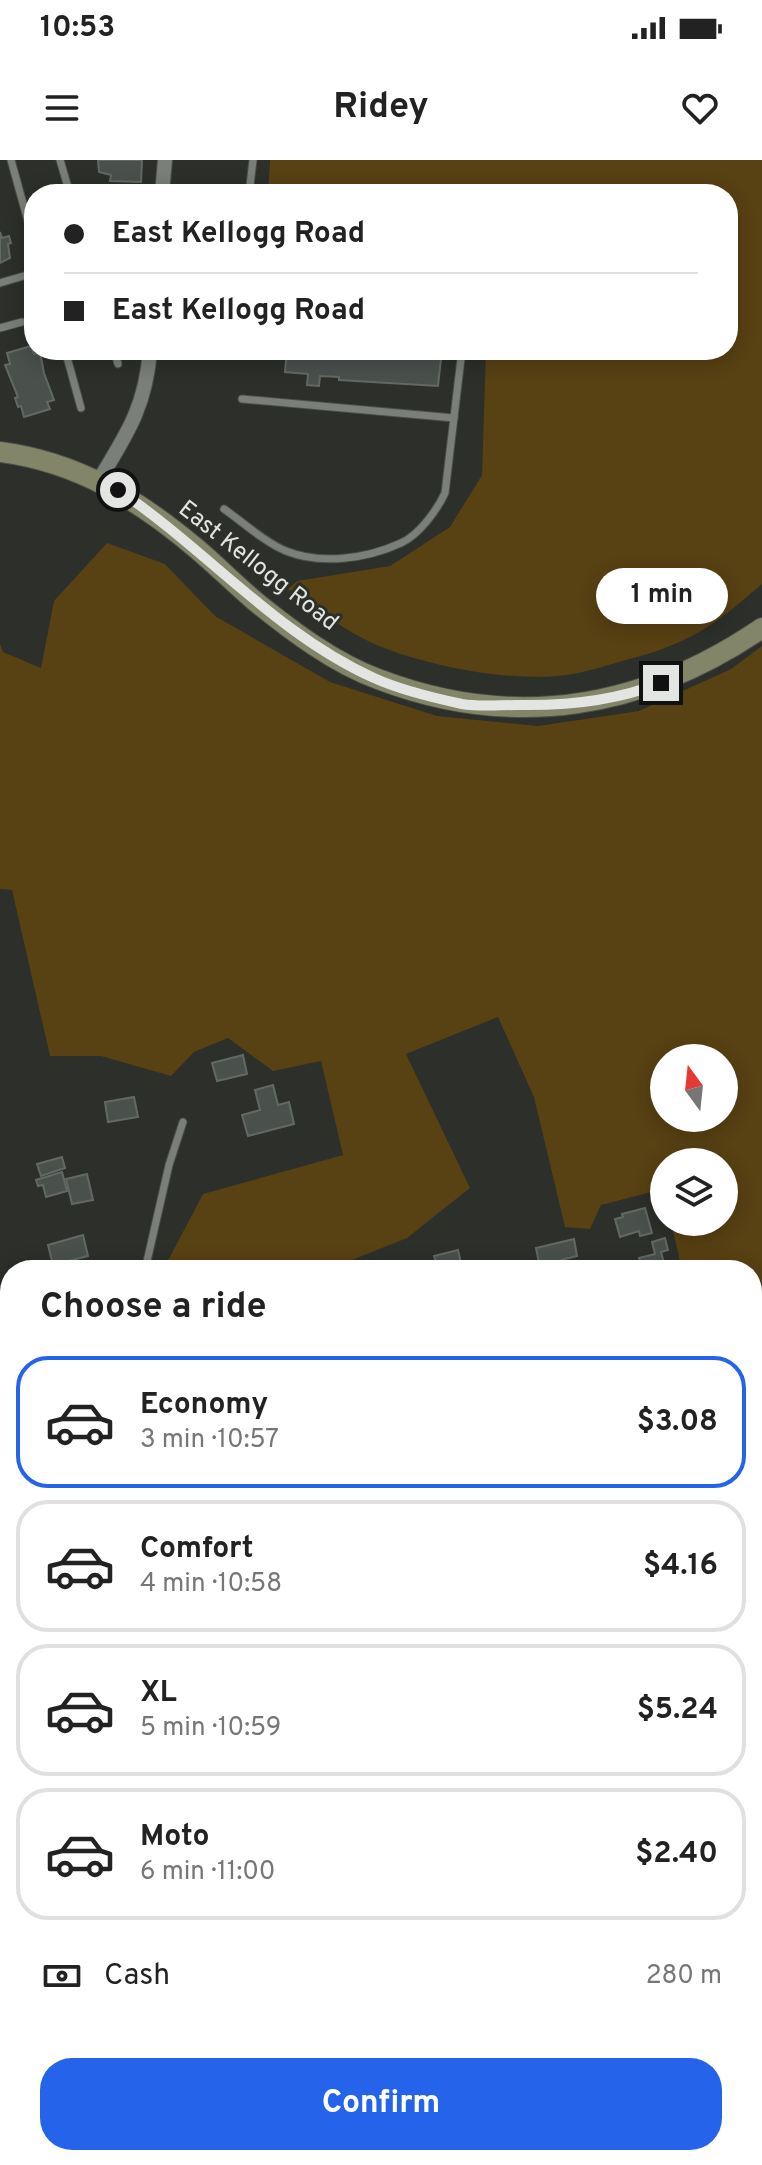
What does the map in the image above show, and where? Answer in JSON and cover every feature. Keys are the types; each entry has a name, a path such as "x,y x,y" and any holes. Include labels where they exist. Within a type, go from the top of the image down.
{"street":[{"path":"163,184 165,160"},
{"path":"99,480 133,424 141,404 148,360"},
{"name":"East Kellogg Road","path":"0,452 46,461 99,480 131,499 196,548 255,601 314,644 376,679 464,704 553,706 597,701 640,691 729,650 762,628"}],"lane":[{"path":"11,160 24,207"},
{"path":"60,160 67,184"},
{"path":"250,184 253,160"},
{"path":"0,283 24,276"},
{"path":"0,328 22,322"},
{"path":"68,360 81,408"},
{"path":"117,360 118,364"},
{"path":"224,509 285,550 316,558 355,558 403,542 428,518 445,493 461,360"},
{"path":"242,399 454,418"},
{"path":"147,1260 169,1165 183,1122"}],"shaded area":[{"path":"270,160 762,160 762,584 732,610 699,632 654,652 573,674 525,677 470,671 391,651 349,630 288,589 297,581 390,566 450,527 482,475 486,360 738,360 738,184 269,184"},
{"path":"107,543 165,564 215,616 330,682 437,716 538,726 639,711 731,669 762,646 762,1260 680,1260 674,1236 738,1236 738,1148 650,1148 650,1192 601,1205 590,1229 565,1227 534,1097 498,1017 406,1054 470,1188 407,1238 352,1260 168,1260 203,1194 343,1155 321,1061 273,1071 228,1038 194,1052 171,1076 101,1056 50,1056 12,890 0,889 0,644 3,652 41,668 54,601"}],"building":[{"path":"98,160 142,160 141,182 110,181 111,175 99,172"},
{"path":"0,232 2,238 9,236 11,243 8,244 10,258 0,263"},
{"path":"24,348 24,360 42,360 54,400 47,402 50,409 24,417 5,365 10,364 7,353"},
{"path":"286,360 441,360 438,386 320,376 319,386 307,385 308,374 285,372"},
{"path":"243,1055 247,1074 217,1081 212,1063"},
{"path":"273,1085 278,1105 289,1102 294,1124 248,1136 242,1115 260,1110 255,1090"},
{"path":"134,1097 138,1117 108,1122 105,1102"},
{"path":"62,1157 65,1168 41,1176 37,1164"},
{"path":"62,1172 67,1191 46,1197 43,1185 38,1186 36,1180"},
{"path":"87,1174 93,1200 72,1204 66,1179"},
{"path":"645,1208 650,1234 640,1236 639,1231 620,1237 615,1219 623,1217 622,1214"},
{"path":"83,1235 88,1256 52,1260 48,1245"},
{"path":"665,1238 668,1250 661,1252 663,1260 640,1260 655,1254 652,1242"},
{"path":"574,1239 577,1256 538,1260 536,1248"},
{"path":"458,1250 460,1260 435,1260 434,1256"}],"route":[{"path":"118,490 196,548 255,601 302,637 376,679 464,704 553,706 597,701 661,683"}]}
